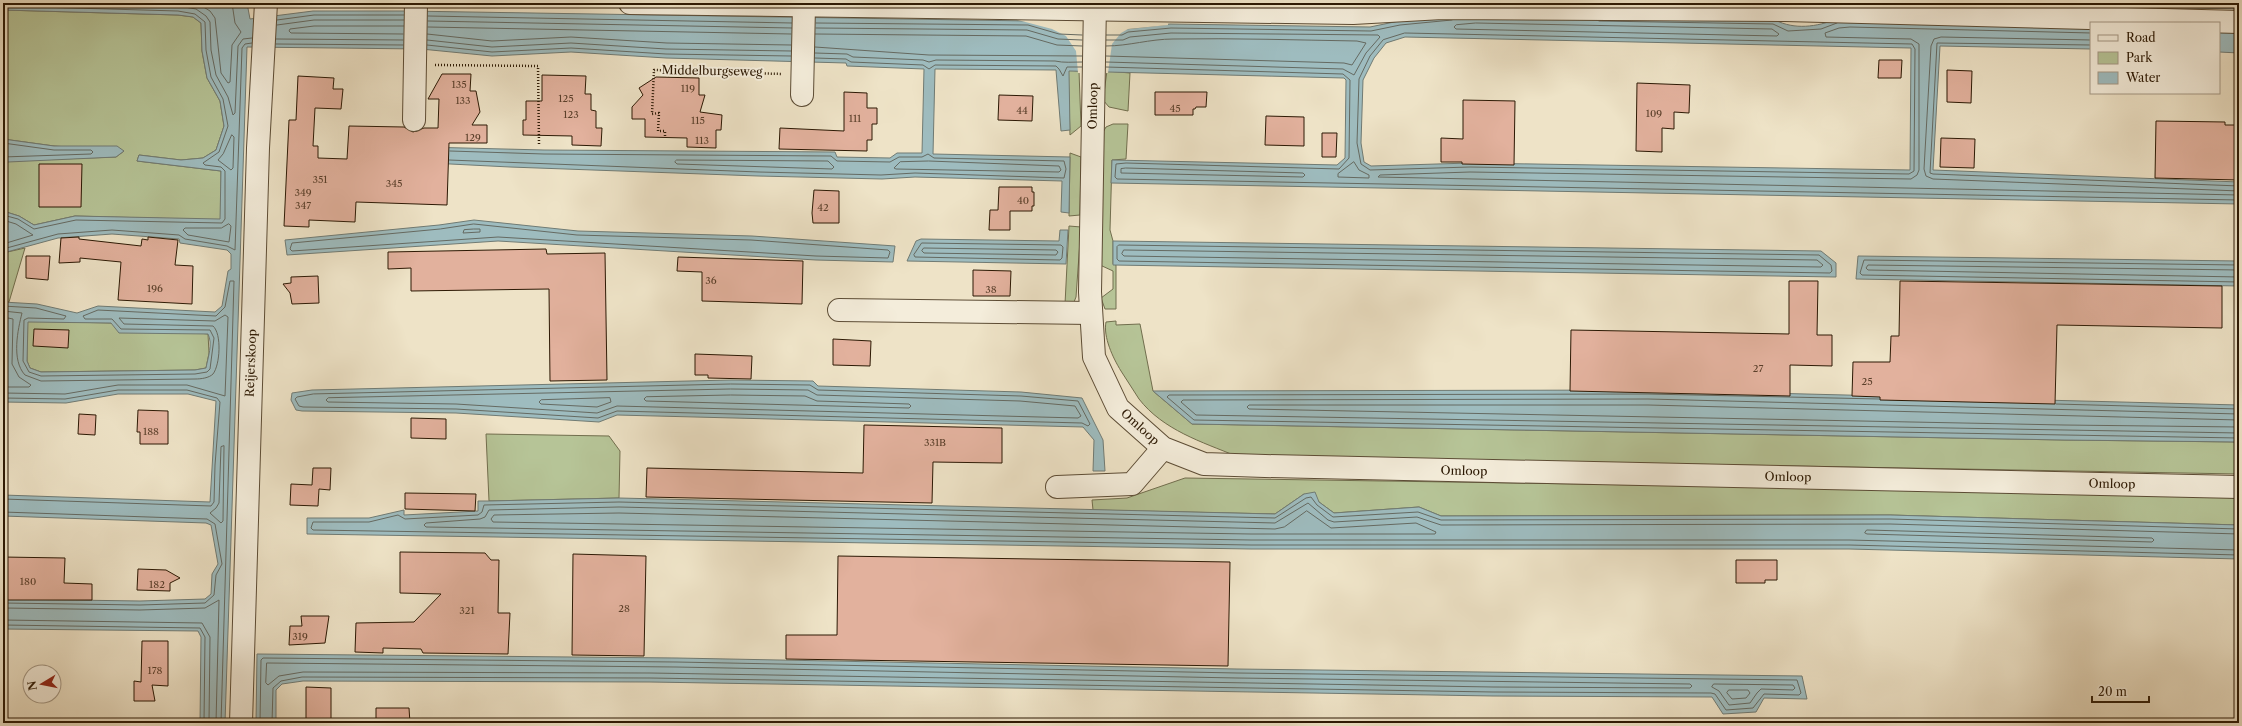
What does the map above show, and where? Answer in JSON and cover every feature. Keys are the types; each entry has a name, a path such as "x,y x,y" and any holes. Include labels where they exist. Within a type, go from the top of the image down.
{"street":[{"path":"630,3 1094,12 1353,8 1777,10 2239,22"},
{"name":"Reijerskoop","path":"241,723 262,54 266,6"},
{"path":"414,120 416,6"},
{"path":"803,79 804,6"},
{"name":"Omloop","path":"1094,12 1090,292 1094,357 1118,408 1163,448 1204,464 2239,487"},
{"path":"838,310 1091,313"},
{"path":"1057,487 1132,484 1163,448"}],"path":[{"path":"414,62 538,66 539,144"},
{"name":"Middelburgseweg","path":"665,136 665,132 658,131 659,113 652,114 654,70 772,72 803,79"}],"green space":[{"path":"3,10 178,15 193,17 201,23 202,51 207,78 220,101 224,126 216,150 203,158 181,160 139,155 137,161 221,171 221,220 75,216 34,225 19,216 3,211 3,161 116,157 124,151 54,146 3,139"},
{"path":"1068,70 1079,71 1081,126 1070,135"},
{"path":"1107,71 1130,73 1128,111 1109,107 1103,100"},
{"path":"1113,124 1128,124 1126,159 1112,160 1110,230 1113,241 1113,264 1116,265 1116,309 1105,309 1101,298 1113,289 1113,271 1100,265 1102,134 1106,127"},
{"path":"1070,153 1081,157 1080,215 1069,216"},
{"path":"1069,226 1081,227 1076,297 1074,302 1065,304"},
{"path":"25,248 9,302 3,302 3,253"},
{"path":"27,321 111,323 208,334 209,353 206,368 195,370 41,372 30,368 27,361"},
{"path":"1116,321 1116,325 1140,324 1153,391 1192,424 2239,442 2239,474 1236,456 1197,440 1171,427 1149,410 1139,399 1118,366 1107,341 1105,328 1106,322"},
{"path":"486,434 609,436 620,451 619,498 489,501"},
{"path":"1185,478 2239,494 2239,525 1890,515 1441,516 1419,507 1334,513 1319,502 1304,494 1275,514 1093,510 1092,500 1127,498"}],"water":[{"path":"3,3 247,3 250,19 313,11 407,11 1029,21 1059,30 1122,31 1126,29 1170,24 1370,27 1399,21 1476,14 1775,20 1798,26 1821,24 1837,19 2090,24 2090,49 1940,46 1933,170 2239,182 2239,204 1111,183 1112,160 1337,165 1345,158 1346,80 1344,78 1069,71 1070,130 1061,131 1056,70 935,69 933,154 1070,157 1069,213 1061,212 1062,181 915,177 882,179 758,176 510,167 371,160 424,147 544,150 835,152 837,157 890,158 897,153 922,153 924,69 847,66 846,63 666,58 571,52 492,56 421,49 247,47 225,723 200,723 201,637 198,631 3,629 3,599 140,601 205,599 211,594 212,574 218,564 211,525 206,523 3,516 3,495 210,502 216,401 188,394 118,394 66,403 3,402 3,302 37,304 77,313 98,306 215,312 222,306 228,271 231,269 231,254 227,250 180,243 179,239 112,234 58,238 3,253 3,211 19,216 34,225 75,216 220,219 221,171 137,161 139,155 181,160 203,158 216,150 224,126 220,101 207,78 202,51 201,23 193,17 178,15 3,10","holes":["1405,37 1911,48 1910,170 1470,163 1371,166 1364,162 1361,143 1363,80 1374,58 1386,43","28,322 111,323 119,333 208,334 210,351 206,368 195,370 41,372 30,368 27,361"]},
{"path":"1907,3 2239,3 2239,9"},
{"path":"2220,27 2239,27 2239,53 2220,52"},
{"path":"3,139 54,146 117,146 124,151 116,157 8,162 3,161"},
{"path":"474,220 578,231 752,236 895,246 893,262 816,260 498,241 287,255 285,240 439,225"},
{"path":"1060,230 1068,230 1066,264 907,261 916,241 921,239 1059,241"},
{"path":"1113,241 1821,251 1836,263 1836,277 1113,265"},
{"path":"1858,256 2239,261 2239,286 1856,279"},
{"path":"731,380 813,381 818,386 1021,392 1082,398 1103,440 1105,471 1093,471 1094,440 1083,427 617,415 599,422 456,413 302,411 296,410 291,400 292,393 312,390"},
{"path":"1648,390 2239,405 2239,442 1192,424 1153,391"},
{"path":"1315,492 1319,502 1334,513 1419,507 1441,516 1890,515 2239,525 2239,559 1849,549 1251,549 307,534 307,518 369,518 404,510 404,515 478,511 478,501 619,498 1275,514 1304,494"},
{"path":"257,654 677,658 1237,669 1802,676 1807,699 1764,698 1756,712 1723,714 1712,697 1493,696 650,682 303,681 282,684 276,690 276,723 256,723"}],"pier":[{"path":"1014,19 1029,19 1059,28 1121,29 1126,27 1168,22 1168,25 1128,29 1121,33 1112,44 1108,73 1078,73 1076,51 1066,36 1052,29"}],"building":[{"path":"1879,60 1902,60 1901,78 1878,78"},
{"path":"1947,70 1972,71 1971,103 1947,102"},
{"path":"442,74 471,74 470,91 476,91 480,112 472,125 487,125 487,143 449,143 447,205 356,202 355,222 309,220 309,227 284,226 289,120 296,120 298,76 334,78 333,89 343,89 341,109 315,108 313,146 318,146 318,158 347,159 349,126 404,127 413,132 424,128 438,128 439,99 428,99"},
{"path":"542,75 586,76 585,94 591,94 591,110 596,111 596,128 602,128 601,146 572,145 572,136 523,135 523,120 526,120 526,101 542,101"},
{"path":"656,77 699,78 699,95 705,95 700,112 722,115 721,130 716,130 716,148 687,147 687,138 645,137 645,119 632,119 632,107 643,95 639,88"},
{"path":"1637,83 1690,85 1689,113 1674,112 1674,129 1662,128 1662,152 1636,151"},
{"path":"844,92 867,93 867,108 877,108 877,124 872,124 872,140 867,140 867,151 779,149 780,128 844,131"},
{"path":"1155,92 1207,92 1206,107 1196,107 1193,109 1193,115 1155,115"},
{"path":"999,95 1033,96 1032,121 998,120"},
{"path":"1463,100 1515,101 1514,165 1441,162 1441,138 1463,139"},
{"path":"1266,116 1304,117 1304,146 1265,145"},
{"path":"2156,121 2225,122 2225,125 2239,125 2239,180 2155,178"},
{"path":"1322,133 1337,133 1336,157 1322,157"},
{"path":"1941,138 1975,139 1974,168 1940,167"},
{"path":"39,164 82,164 81,207 39,207"},
{"path":"999,187 1032,187 1032,192 1034,192 1034,206 1032,206 1032,211 1010,211 1010,230 989,230 990,210 998,210"},
{"path":"814,190 839,191 839,223 813,223 812,213"},
{"path":"79,237 79,239 141,246 142,239 148,240 148,237 178,240 175,265 193,266 192,304 118,300 121,262 80,258 80,262 59,263 61,238"},
{"path":"546,249 547,254 605,253 607,380 550,381 549,289 411,291 411,268 388,269 388,252"},
{"path":"26,256 50,256 48,280 26,278"},
{"path":"678,257 803,261 802,304 702,301 702,272 677,271"},
{"path":"973,270 1011,271 1010,296 973,296"},
{"path":"318,276 319,303 292,304 290,293 283,284 291,283 291,277"},
{"path":"1789,281 1818,281 1817,335 1832,335 1832,366 1790,365 1790,396 1570,391 1571,330 1789,334"},
{"path":"1900,281 2222,286 2222,328 2057,325 2055,404 1880,400 1880,397 1852,396 1853,362 1890,362 1891,336 1899,336"},
{"path":"34,329 69,330 68,348 33,346"},
{"path":"833,339 871,341 870,366 833,365"},
{"path":"695,354 752,356 751,379 708,378 708,375 695,375"},
{"path":"138,410 168,411 168,444 140,444 140,432 137,432"},
{"path":"79,414 96,415 95,435 78,434"},
{"path":"411,418 446,419 446,439 411,438"},
{"path":"864,425 1002,428 1002,463 933,462 932,503 646,497 647,468 863,473"},
{"path":"313,468 331,468 330,490 319,489 318,506 290,505 291,484 312,485"},
{"path":"405,493 476,494 475,511 405,509"},
{"path":"400,552 485,553 491,560 499,560 498,613 510,613 508,654 423,653 421,649 383,648 383,653 355,652 356,623 414,622 441,594 400,593"},
{"path":"573,554 646,556 644,656 572,655"},
{"path":"838,556 1230,562 1228,666 786,659 786,635 837,635"},
{"path":"3,557 65,558 64,583 92,584 92,600 3,600"},
{"path":"1736,560 1777,560 1777,580 1765,580 1765,583 1736,583"},
{"path":"138,569 166,570 180,578 170,583 170,591 137,590"},
{"path":"301,616 329,616 325,643 289,645 290,626 302,626"},
{"path":"142,641 168,641 168,686 152,685 155,701 134,701 134,681 141,682"},
{"path":"306,687 331,688 331,723 306,723"},
{"path":"376,708 409,708 410,723 376,723"}]}
